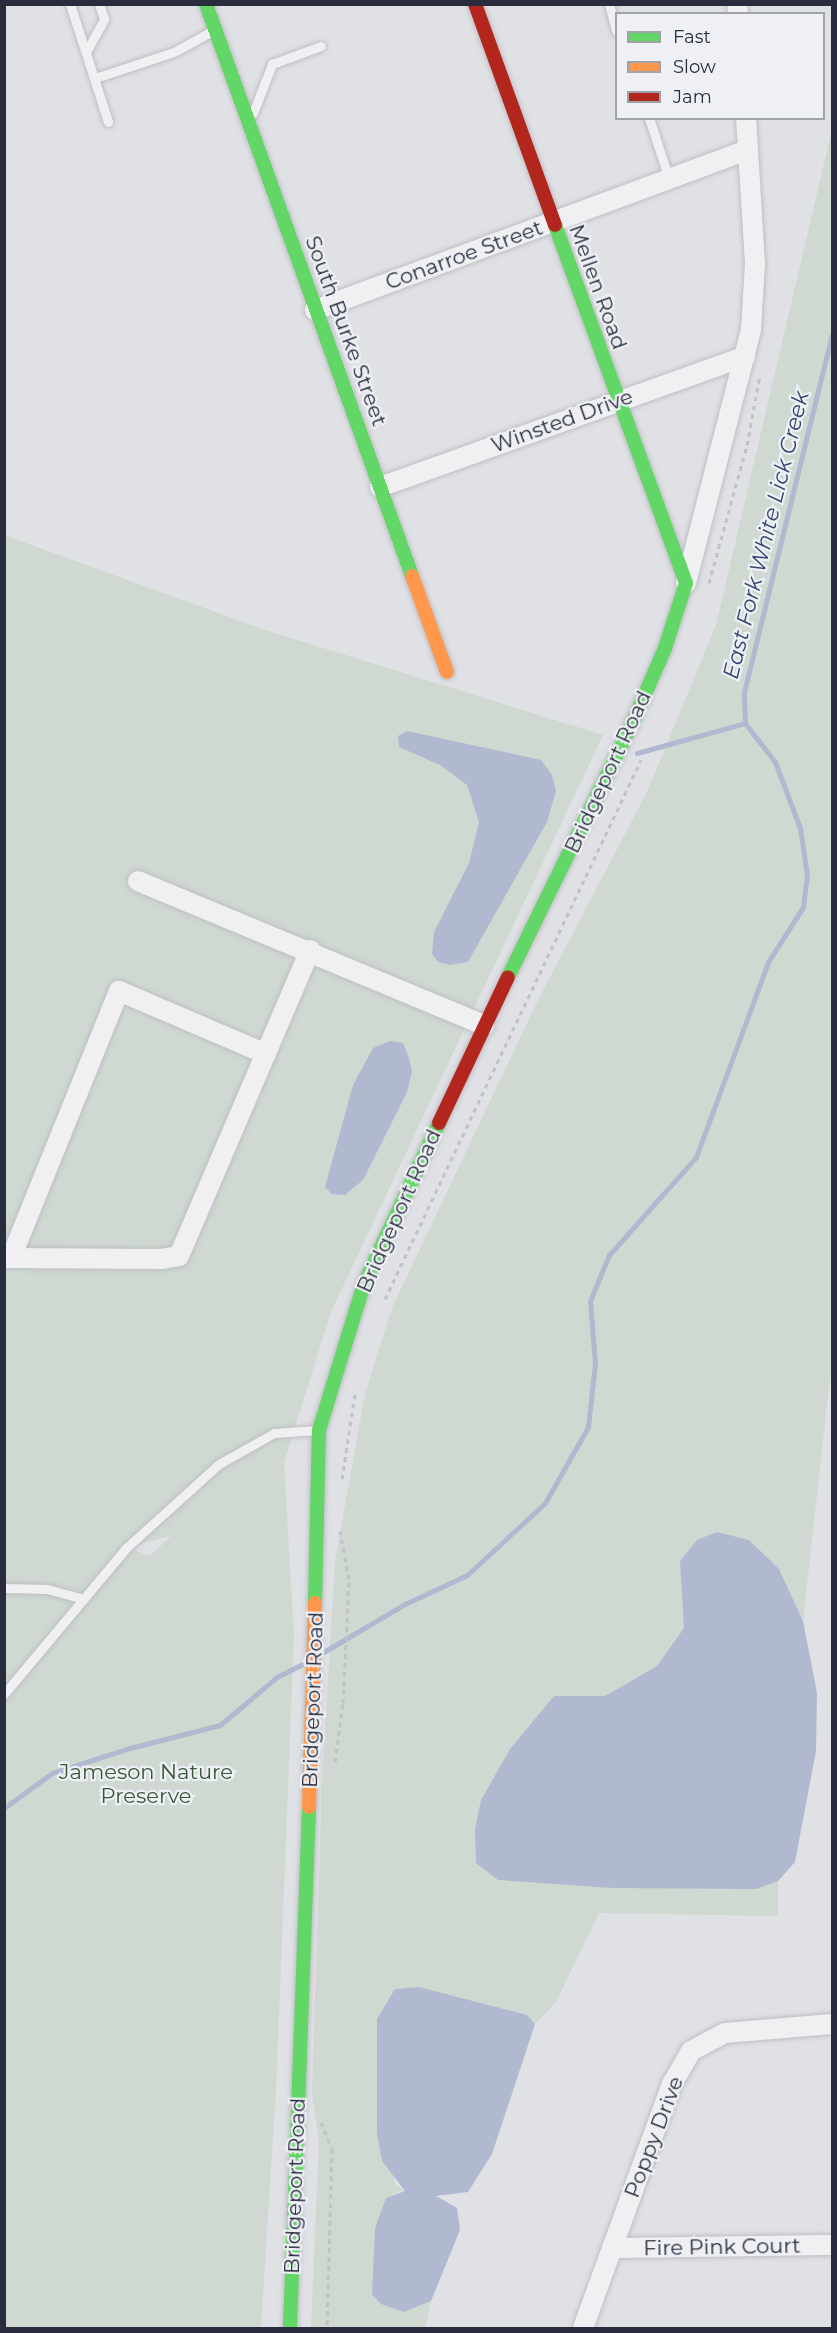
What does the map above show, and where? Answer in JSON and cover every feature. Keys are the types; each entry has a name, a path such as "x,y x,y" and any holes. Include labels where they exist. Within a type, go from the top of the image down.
{"street":[{"name":"South Burke Street","path":"206,4 447,672"},
{"name":"Mellen Road","path":"475,4 617,402 686,583"},
{"name":"Bridgeport Road","path":"290,2328 312,1731 319,1430 364,1284 484,1025 631,726 665,648 686,583 745,356 754,299 755,264 746,120"},
{"name":"Conarroe Street","path":"315,310 748,150"},
{"name":"Winsted Drive","path":"380,487 745,356"},
{"path":"138,881 310,950 484,1025"},
{"path":"266,1054 119,991 8,1258 161,1259 179,1256 266,1054 310,950"},
{"name":"Poppy Drive","path":"583,2328 672,2084 691,2052 725,2033 832,2024"},
{"name":"Fire Pink Court","path":"612,2248 832,2245"}],"lane":[{"path":"70,4 108,122"},
{"path":"86,52 104,19 99,4"},
{"path":"609,4 615,27"},
{"path":"95,78 174,52 215,29"},
{"path":"249,124 272,64 321,46"},
{"path":"650,120 669,179"},
{"path":"4,1694 126,1548 219,1464 274,1433 319,1430"},
{"path":"4,1588 47,1589 84,1599"}],"path":[{"path":"381,1308 527,994 633,779"},
{"path":"341,1488 357,1383"},
{"path":"334,1768 343,1703 349,1579 339,1527"},
{"path":"321,2110 320,2122 332,2149 327,2328"}],"green space":[{"path":"832,129 832,1359 803,1621 779,1569 684,1628 657,1666 605,1696 554,1697 510,1749 481,1800 498,1880 778,1881 778,1916 599,1913 556,2002 535,2024 527,2015 419,1987 395,1989 394,2183 403,2190 386,2198 404,2312 431,2301 425,2328 311,2328 319,2141 312,2093 322,1782 335,1561 365,1394 392,1308 537,1002 647,792 716,625"},
{"name":"Jameson Nature Preserve","path":"4,535 262,629 603,735 331,1312 284,1462 294,1636 276,2090 261,2328 5,2328","holes":["171,1536 150,1556 127,1547"]}],"water":[{"path":"407,731 541,760 552,775 556,791 547,822 468,962 450,965 438,962 432,954 434,932 469,863 479,822 467,785 440,765 399,747 398,736"},
{"path":"390,1041 403,1043 409,1058 412,1071 407,1092 363,1180 345,1195 332,1194 325,1187 353,1085 373,1048"},
{"path":"717,1532 749,1540 779,1569 803,1621 817,1693 816,1751 795,1862 778,1881 757,1889 613,1888 498,1880 476,1863 475,1829 481,1800 510,1749 554,1696 605,1696 657,1666 684,1628 680,1561 697,1540"},
{"path":"419,1987 527,2015 535,2024 492,2154 468,2192 436,2196 457,2208 460,2230 431,2301 404,2312 381,2304 372,2294 375,2228 386,2198 405,2191 382,2161 377,2133 377,2019 395,1989"}],"waterway":[{"name":"East Fork White Lick Creek","path":"322,1653 405,1604 467,1575 545,1503 588,1427 595,1363 590,1301 609,1255 696,1157 768,962 803,907 807,875 800,828 775,762 745,723 744,692 832,335"},
{"path":"637,753 745,723"},
{"name":"East Fork White Lick Creek","path":"4,1808 52,1773 130,1748 220,1725 277,1677 306,1662"}],"traffic: fast":[{"path":"206,4 412,576"},
{"path":"508,977 631,726 665,648 686,583 555,225"},
{"path":"315,1603 319,1430 364,1284 439,1123"},
{"path":"290,2328 309,1807"}],"traffic: slow":[{"path":"412,576 447,672"},
{"path":"309,1807 315,1603"}],"traffic: jam":[{"path":"475,4 555,225"},
{"path":"439,1123 508,977"}]}
